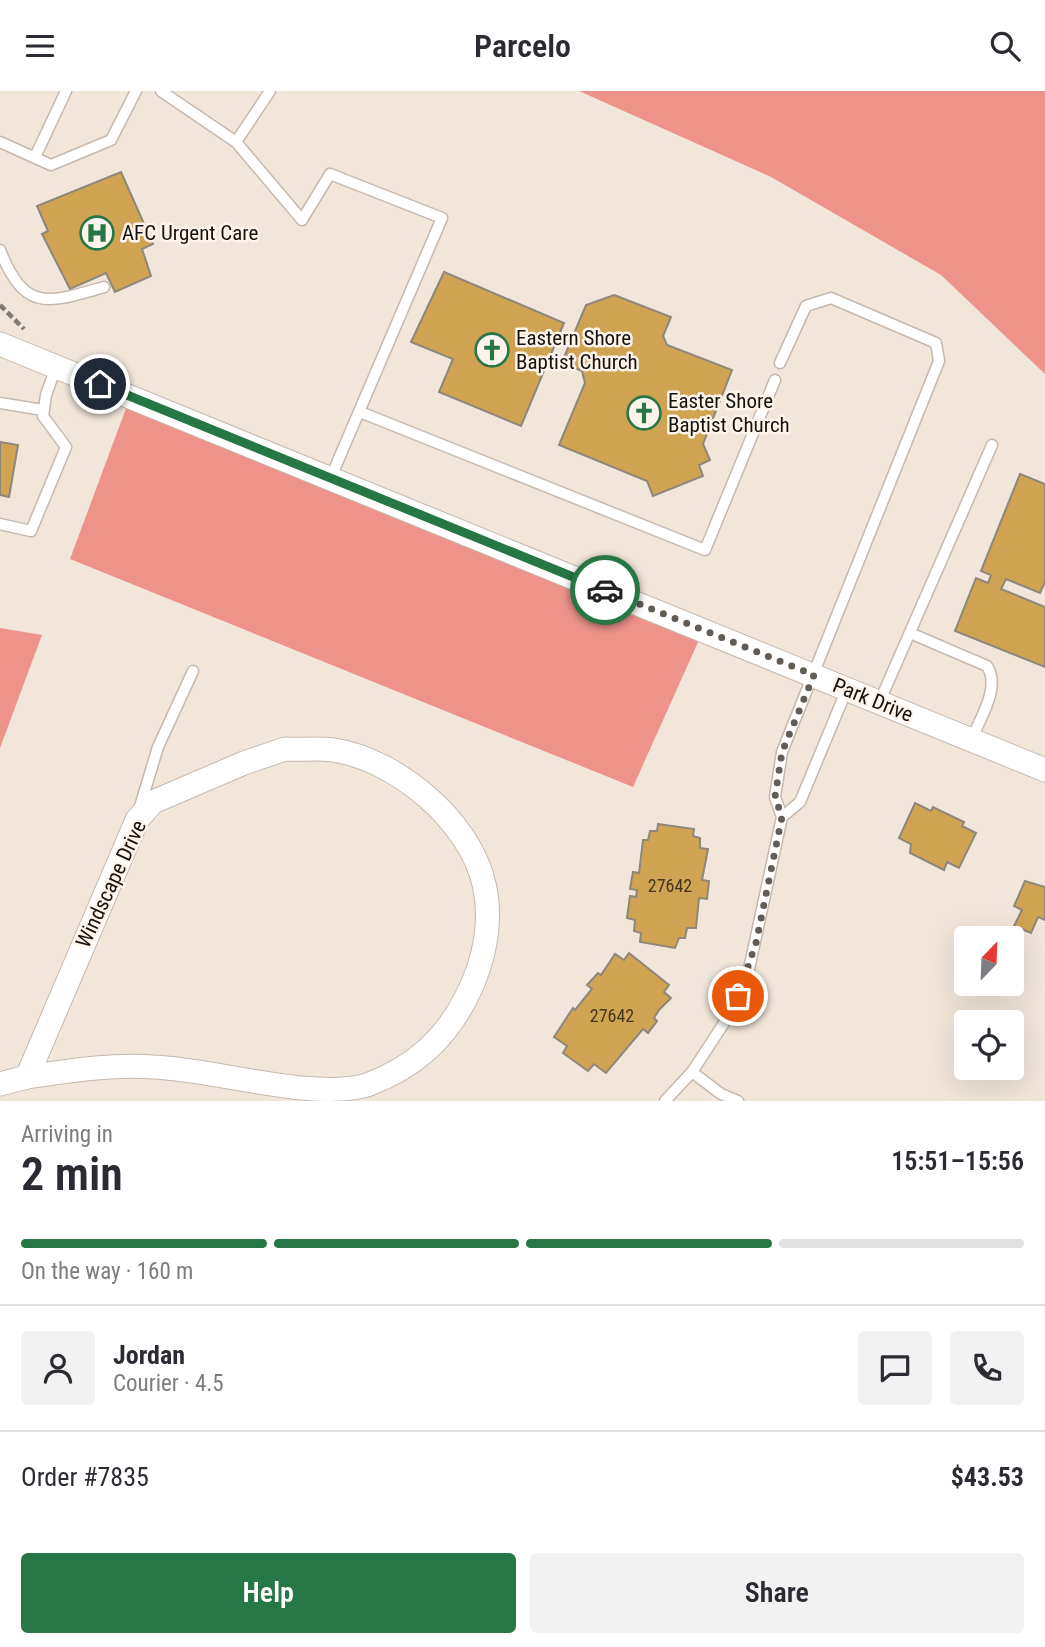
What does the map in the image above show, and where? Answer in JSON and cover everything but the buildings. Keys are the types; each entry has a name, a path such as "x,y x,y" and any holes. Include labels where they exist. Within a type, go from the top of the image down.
{"street":[{"name":"Park Drive","path":"0,344 1045,770"},
{"name":"Windscape Drive","path":"0,1084 27,1077 104,1066 153,1066 318,1090 366,1086 411,1065 431,1049 448,1029 474,983 488,933 484,884 476,862 451,821 435,804 399,776 334,750 285,749 244,763 153,802 137,820 27,1077"}],"lane":[{"path":"35,157 66,91"},
{"path":"0,142 51,165 111,140 136,91"},
{"path":"161,91 236,142 302,220 330,174 442,218 331,477"},
{"path":"236,142 271,91"},
{"path":"0,250 10,274 29,295 55,301 104,287"},
{"path":"665,1101 692,1073 726,1020 749,969 782,817 775,797 782,752 939,361 936,343 831,298 806,306 780,363"},
{"path":"0,524 31,531 66,447 43,416 56,366"},
{"path":"360,412 705,550 775,380"},
{"path":"0,403 43,410"},
{"path":"879,702 992,445"},
{"path":"910,633 987,666 992,673 993,687 971,740"},
{"path":"137,820 146,778 193,671"},
{"path":"782,817 800,802 847,689"},
{"path":"692,1073 721,1094 738,1101"}],"shaded area":[{"path":"579,91 1045,91 1045,374 941,275 771,177"},
{"path":"128,403 699,640 633,787 70,559"},
{"path":"0,628 42,635 0,748"}],"way so far":[{"path":"605,590 814,675 782,752 775,797 782,817 756,943 738,996"}],"place":[{"name":"AFC Urgent Care","path":"97,233"},
{"name":"Eastern Shore Baptist Church","path":"492,350"},
{"name":"Easter Shore Baptist Church","path":"644,413"}],"route":[{"path":"100,384 605,590"}]}
